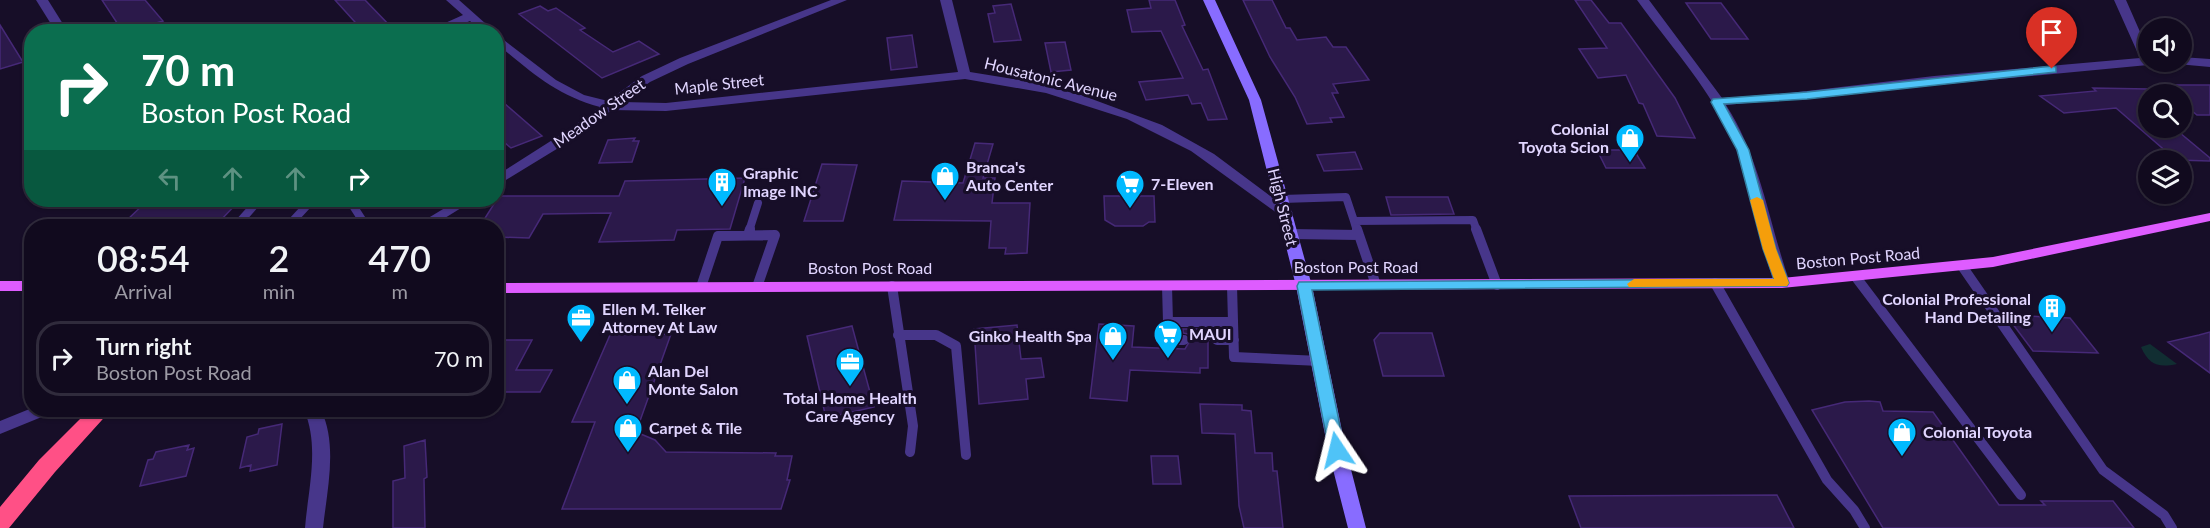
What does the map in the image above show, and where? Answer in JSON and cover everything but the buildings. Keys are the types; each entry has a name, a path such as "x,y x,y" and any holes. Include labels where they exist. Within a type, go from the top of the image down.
{"highway":[{"path":"0,523 47,466 94,417"}],"main road":[{"name":"High Street","path":"1209,0 1255,100 1304,286 1337,450 1357,528"},
{"name":"Boston Post Road","path":"504,288 1782,283 1962,266 2026,257 2210,217"},
{"path":"0,286 24,286"}],"street":[{"path":"42,0 57,24"},
{"path":"452,0 480,24"},
{"name":"Meadow Street","path":"504,177 610,106 633,87 684,61 841,0"},
{"name":"Housatonic Avenue","path":"946,0 965,75 1008,81 1092,103 1160,129 1199,150 1258,196 1286,213"},
{"path":"1643,0 1717,102 1743,150 1769,249 1782,283"},
{"path":"2120,0 2138,40"},
{"path":"450,24 471,16"},
{"name":"Maple Street","path":"504,44 552,83 580,98 610,106 666,106 965,75"},
{"path":"1717,102 1790,97 2138,61"},
{"path":"2192,62 2210,63"},
{"path":"434,219 455,207"},
{"path":"0,429 27,417"},
{"path":"314,528 321,440 317,417"}],"lane":[{"path":"1282,199 1346,197 1376,285"},
{"path":"748,236 758,203"},
{"path":"242,219 253,207"},
{"path":"294,219 306,207"},
{"path":"1354,221 1473,220 1497,285"},
{"path":"1290,234 1359,235"},
{"path":"701,287 718,236 775,235 757,286"},
{"path":"1962,266 2103,470 2164,514 2172,528"},
{"path":"1855,276 2020,495"},
{"path":"1715,283 1827,480 1854,510 1865,528"},
{"path":"892,286 913,426 910,452"},
{"path":"1167,286 1169,339 1184,340"},
{"path":"1232,286 1234,357 1320,362"},
{"path":"1168,322 1233,322"},
{"path":"898,335 932,333 949,338 956,346 966,455"},
{"path":"1217,340 1234,340"}],"green space":[{"path":"2150,344 2177,364 2164,366 2155,364 2147,358 2141,347"}],"slow traffic":[{"path":"1634,284 1782,283 1769,249 1757,200"}],"place":[{"name":"Colonial Toyota Scion","path":"1630,164"},
{"name":"Branca's Auto Center","path":"945,202"},
{"name":"Graphic Image INC","path":"722,208"},
{"name":"7-Eleven","path":"1130,210"},
{"name":"Colonial Professional Hand Detailing","path":"2052,334"},
{"name":"Ellen M. Telker Attorney At Law","path":"581,344"},
{"name":"MAUI","path":"1168,360"},
{"name":"Ginko Health Spa","path":"1113,362"},
{"name":"Total Home Health Care Agency","path":"850,388"},
{"name":"Alan Del Monte Salon","path":"627,406"},
{"name":"Carpet & Tile","path":"628,454"},
{"name":"Colonial Toyota","path":"1902,458"}],"route":[{"path":"1337,450 1304,286 1782,283 1769,249 1743,150 1717,102 1842,92 1934,80 2052,69"}]}
